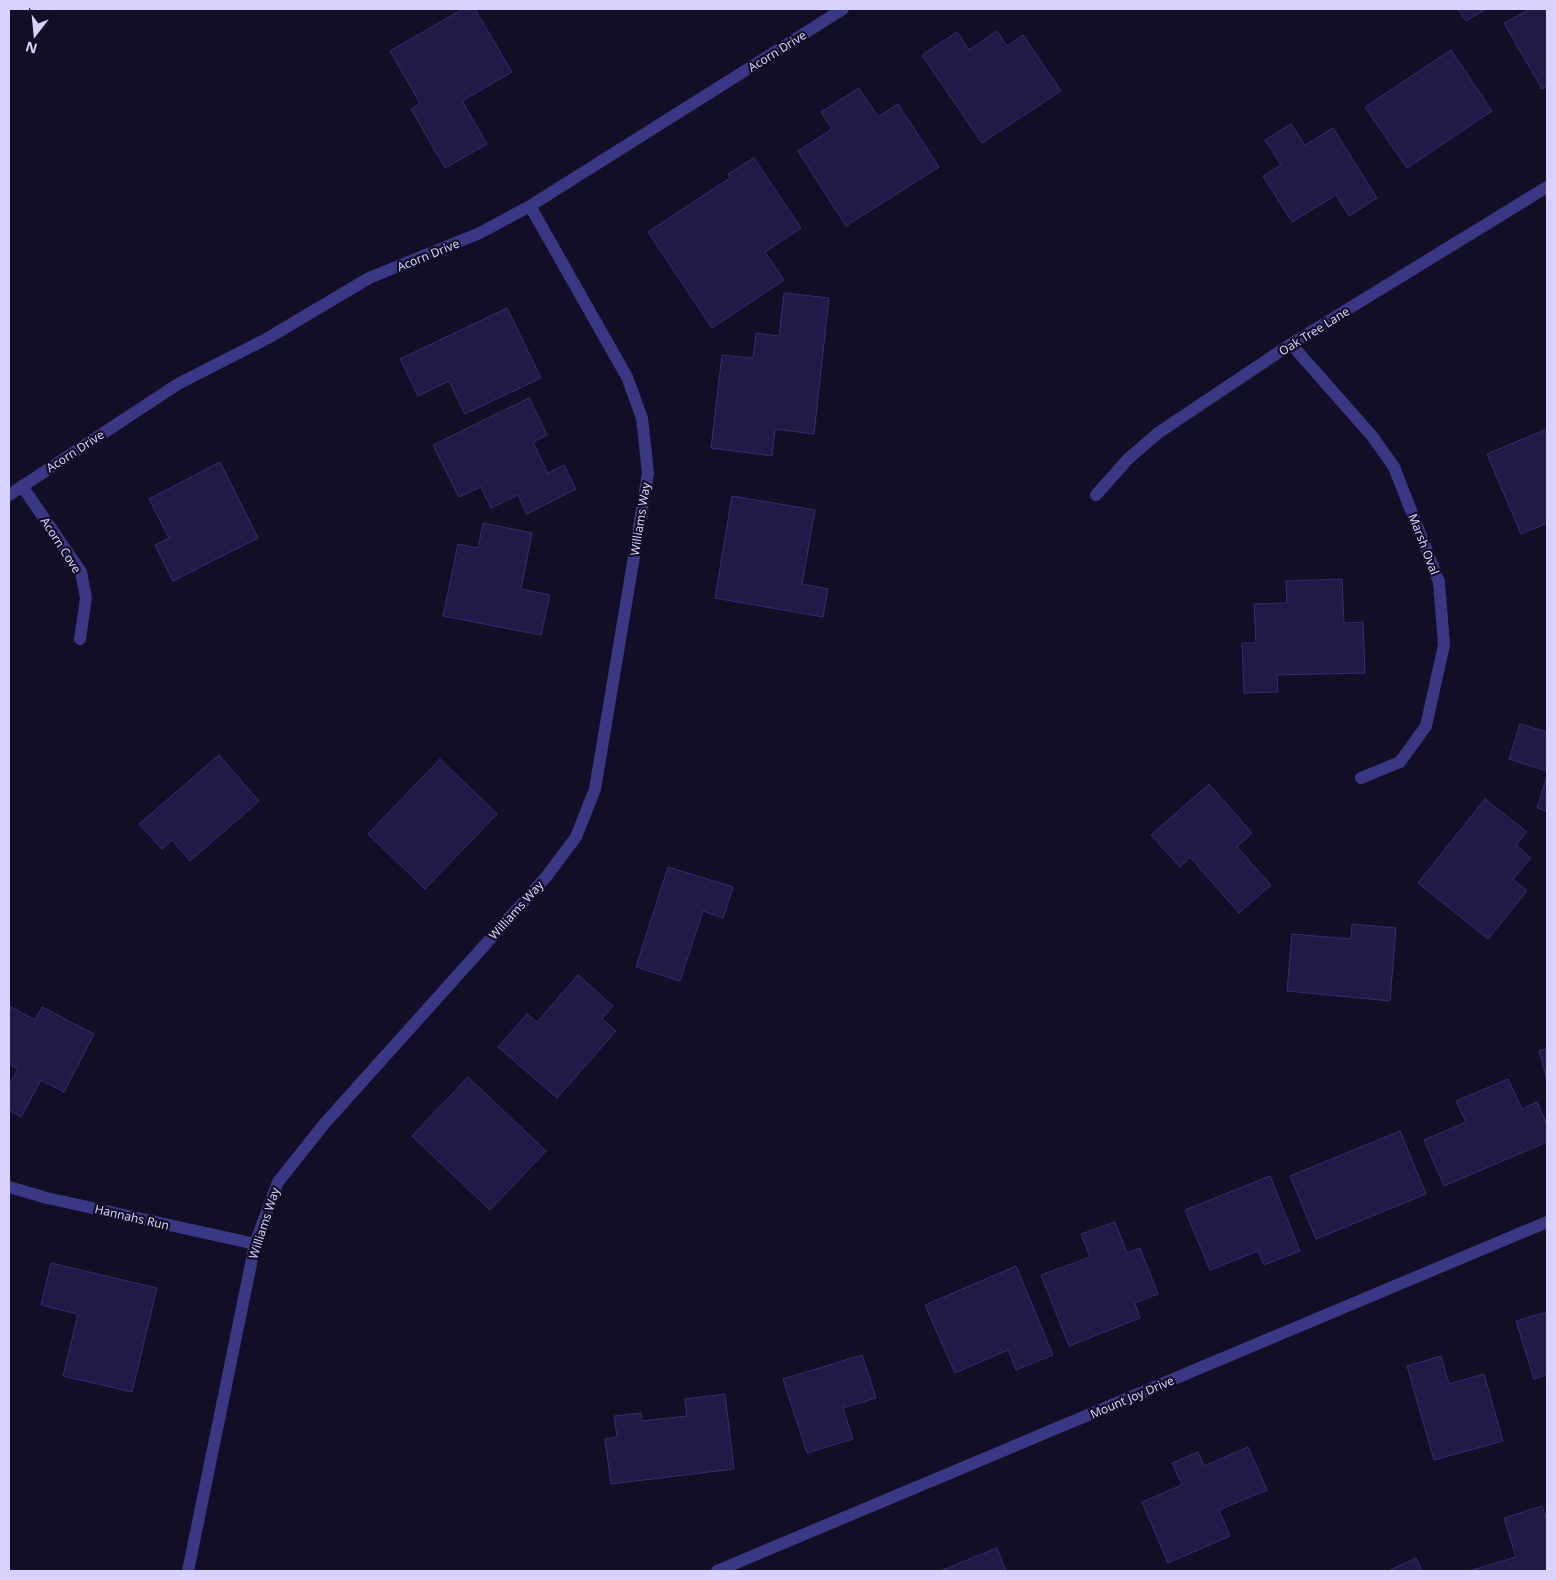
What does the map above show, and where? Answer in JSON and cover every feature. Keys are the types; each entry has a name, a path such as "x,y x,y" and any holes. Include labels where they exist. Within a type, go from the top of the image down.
{"street":[{"name":"Acorn Drive","path":"9,495 178,384 268,338 369,278 480,233 530,206 843,9"},
{"name":"Oak Tree Lane","path":"1096,495 1128,458 1158,433 1291,344 1547,187"},
{"name":"Williams Way","path":"188,1571 255,1244 278,1182 325,1123 546,877 576,837 595,789 648,473 642,418 627,377 530,206"},
{"name":"Marsh Oval","path":"1291,344 1372,436 1394,467 1439,582 1444,645 1426,726 1400,762 1361,778"},
{"name":"Acorn Cove","path":"22,486 81,572 86,598 80,639"},
{"name":"Hannahs Run","path":"9,1187 47,1198 255,1244"},
{"name":"Mount Joy Drive","path":"717,1571 1547,1222"}],"building":[{"path":"463,9 475,9 512,72 462,101 487,144 445,168 411,109 420,103 390,51"},
{"path":"1458,9 1486,9 1466,21"},
{"path":"1530,9 1547,9 1547,86 1542,89 1504,23"},
{"path":"997,31 1007,46 1023,35 1061,91 982,143 922,55 957,32 969,50"},
{"path":"1451,50 1492,111 1407,168 1365,107"},
{"path":"859,88 878,117 898,104 939,167 846,226 798,151 832,129 821,112"},
{"path":"1291,124 1305,145 1333,128 1377,198 1349,216 1336,195 1292,222 1263,176 1281,165 1265,140"},
{"path":"754,158 801,228 765,252 784,280 712,328 648,232 730,178 728,174"},
{"path":"784,293 829,298 814,434 775,429 772,456 711,448 722,355 753,358 756,333 779,336"},
{"path":"507,308 541,378 465,414 449,381 418,396 400,359"},
{"path":"529,398 547,435 533,442 548,473 564,465 576,489 527,514 518,495 491,508 481,487 459,497 433,445"},
{"path":"1547,429 1547,523 1521,534 1487,454"},
{"path":"220,462 258,538 173,581 155,545 169,538 149,499"},
{"path":"732,496 815,510 802,584 828,589 823,617 715,598"},
{"path":"483,523 532,533 521,589 550,595 541,635 443,616 458,544 478,548"},
{"path":"1342,579 1344,623 1363,622 1365,673 1277,675 1278,692 1244,693 1242,643 1256,643 1254,604 1287,603 1286,581"},
{"path":"1520,724 1547,732 1547,771 1509,759"},
{"path":"219,755 259,801 190,861 172,840 162,849 139,824"},
{"path":"440,759 497,814 425,889 368,834"},
{"path":"1547,776 1547,811 1537,808"},
{"path":"1209,784 1252,833 1237,847 1271,885 1239,913 1190,857 1180,867 1151,835"},
{"path":"1485,799 1527,832 1516,845 1531,858 1513,879 1527,891 1488,939 1418,883"},
{"path":"668,867 733,887 723,918 703,911 680,981 636,967"},
{"path":"1352,924 1396,928 1390,1001 1287,991 1292,934 1351,939"},
{"path":"578,975 613,1006 602,1019 616,1031 557,1098 498,1047 527,1014 537,1022"},
{"path":"9,1006 35,1020 42,1007 94,1034 64,1092 41,1080 21,1117 9,1110 9,1085 18,1069 9,1064"},
{"path":"1547,1049 1547,1080 1539,1051"},
{"path":"468,1077 546,1151 490,1210 412,1136"},
{"path":"1508,1079 1522,1109 1537,1102 1547,1125 1547,1142 1444,1186 1424,1140 1466,1122 1456,1101"},
{"path":"1400,1131 1426,1194 1316,1239 1290,1176"},
{"path":"1270,1176 1300,1251 1264,1265 1258,1251 1210,1270 1185,1210"},
{"path":"1115,1222 1127,1253 1140,1248 1158,1294 1135,1303 1140,1318 1069,1346 1041,1275 1090,1257 1081,1234"},
{"path":"51,1263 157,1288 132,1392 63,1376 78,1314 41,1305"},
{"path":"1016,1266 1053,1355 1016,1370 1008,1350 955,1373 925,1305"},
{"path":"1547,1312 1547,1375 1534,1379 1516,1321"},
{"path":"862,1355 876,1398 843,1408 853,1439 807,1453 783,1379"},
{"path":"1441,1356 1449,1384 1484,1374 1503,1441 1434,1460 1407,1366"},
{"path":"725,1394 734,1469 611,1484 605,1439 617,1437 614,1416 641,1413 642,1421 687,1416 685,1399"},
{"path":"1248,1447 1267,1490 1219,1510 1230,1536 1168,1563 1142,1502 1182,1485 1172,1463 1198,1452 1204,1466"},
{"path":"1542,1506 1547,1521 1547,1571 1469,1571 1516,1557 1504,1518"},
{"path":"997,1548 1006,1571 940,1571"},
{"path":"1416,1558 1422,1571 1388,1571"}]}
